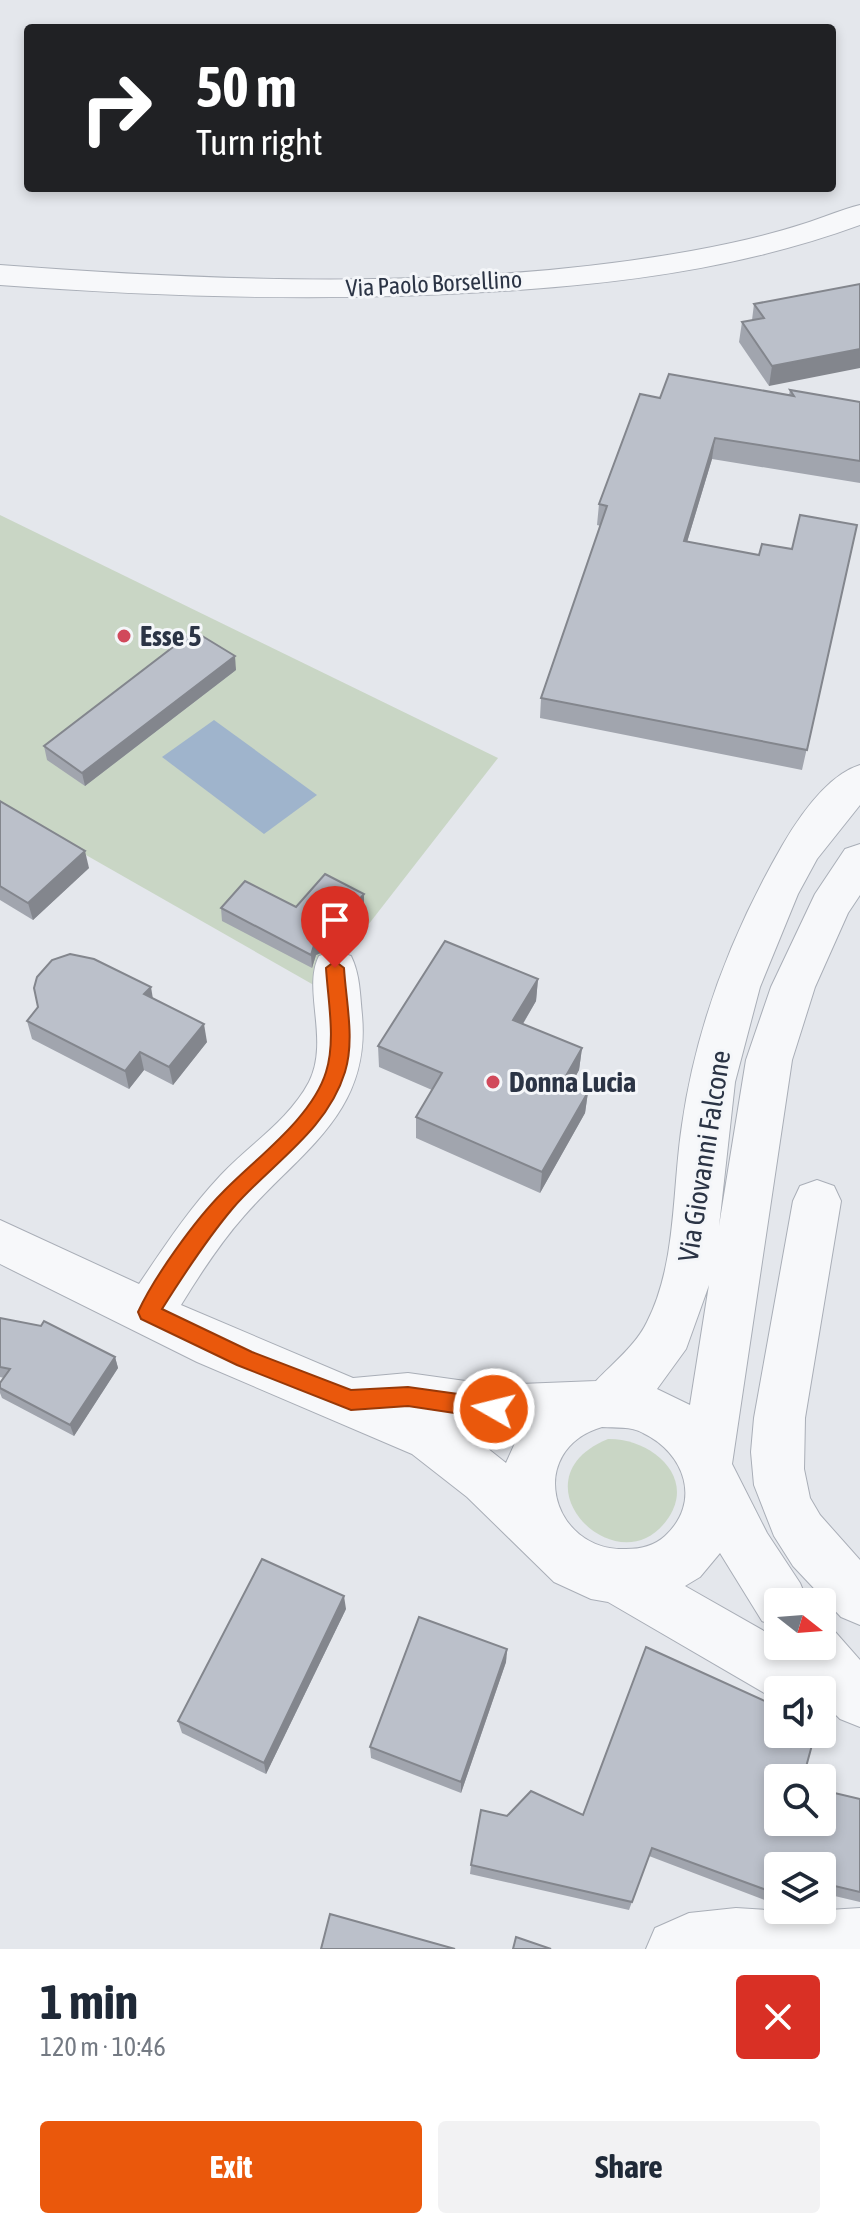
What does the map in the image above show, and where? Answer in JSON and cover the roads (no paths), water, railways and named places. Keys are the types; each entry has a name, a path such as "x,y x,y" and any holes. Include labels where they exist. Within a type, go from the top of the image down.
{"street":[{"name":"Via Paolo Borsellino","path":"0,275 280,289 414,287 523,280 671,265 725,256 777,244 860,214"},
{"name":"Via Giovanni Falcone","path":"599,1404 658,1348 677,1308 687,1269 714,1069 738,987 799,850 831,807 860,780"},
{"name":"Via Giovanni Falcone","path":"708,1470 769,1060 793,987 839,932 842,883 860,860"},
{"path":"148,1312 227,1201 292,1138 323,1099 335,1073 340,1052 335,968"},
{"path":"817,1201 784,1391 779,1438 780,1484 790,1513 804,1538 822,1562 860,1598"},
{"path":"0,1241 245,1359 351,1400 433,1439 497,1489 539,1528 560,1554 588,1572 620,1579 790,1676"},
{"path":"351,1400 408,1397 494,1409 620,1401 650,1408 678,1424 699,1448 748,1552 772,1588"},
{"path":"539,1528 529,1499 530,1468 541,1440 562,1419 599,1404"},
{"path":"620,1579 653,1575 681,1560 701,1536 712,1508 708,1470"},
{"path":"820,1660 860,1699"},
{"path":"836,1703 860,1716"},
{"path":"676,1949 686,1943 711,1939 797,1942 860,1938"}],"water":[{"path":"214,720 317,795 264,834 162,757"}],"place":[{"name":"Esse 5","path":"124,636"},
{"name":"Donna Lucia","path":"493,1082"}]}
